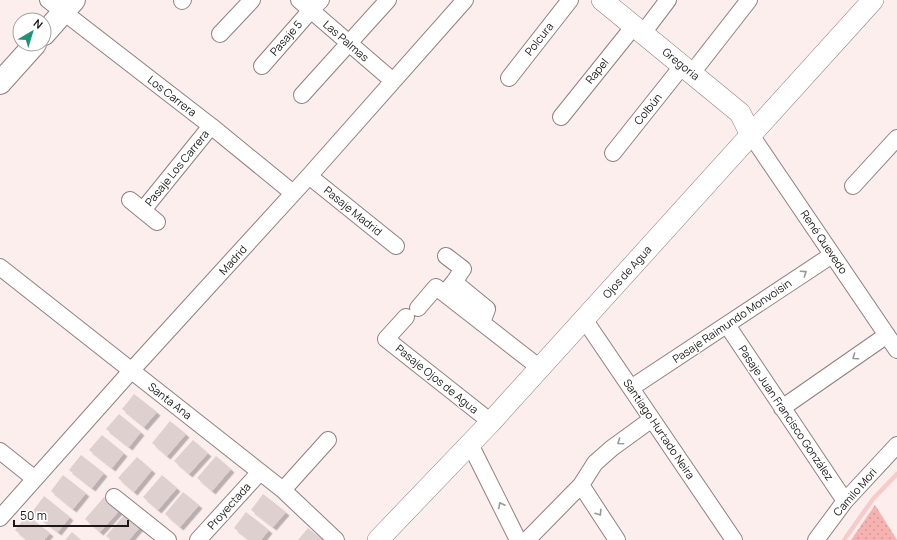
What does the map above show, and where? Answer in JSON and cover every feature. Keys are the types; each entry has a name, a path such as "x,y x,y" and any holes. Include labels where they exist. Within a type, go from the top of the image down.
{"main road":[{"path":"52,21 62,4"},
{"path":"1,80 27,52"}],"street":[{"path":"220,34 252,0"},
{"path":"302,95 388,0"},
{"name":"Madrid","path":"0,518 131,371 310,176 465,0"},
{"name":"Polcura","path":"508,78 570,0"},
{"name":"Gregoria","path":"602,0 740,113 751,135"},
{"name":"Rapel","path":"560,117 638,29 668,0"},
{"name":"Colbún","path":"613,153 749,0"},
{"name":"Ojos de Agua","path":"378,540 491,422 873,0"},
{"name":"Las Palmas","path":"310,3 349,44 393,81"},
{"name":"Pasaje 5","path":"262,66 310,3"},
{"name":"Los Carrera","path":"62,4 293,193"},
{"name":"Pasaje Los Carrera","path":"143,210 211,126"},
{"name":"René Quevedo","path":"751,135 897,350"},
{"path":"853,186 897,138"},
{"name":"Pasaje Madrid","path":"310,176 396,246"},
{"name":"Pasaje Los Carrera","path":"130,200 157,222"},
{"name":"Pasaje Raimundo Monvoisin","path":"631,388 832,255"},
{"path":"446,256 463,269 449,288 482,323 540,368"},
{"name":"Santa Ana","path":"0,267 283,490 336,540"},
{"name":"Pasaje Ojos de Agua","path":"449,288 436,287 386,339 491,422"},
{"name":"Santiago Hurtado Neira","path":"584,319 734,540"},
{"name":"Pasaje Juan Francisco González","path":"727,325 845,500"},
{"path":"782,408 887,335"},
{"path":"527,540 581,485 595,463 612,448 652,419"},
{"path":"283,490 328,440"},
{"path":"470,444 518,540"},
{"name":"Camilo Mori","path":"816,540 845,500 897,446"},
{"path":"0,451 35,479"},
{"name":"Proyectada","path":"198,540 260,472"},
{"path":"581,485 617,540"},
{"path":"114,497 168,540"}],"shaded area":[{"path":"875,505 897,540 851,540"}],"building":[{"path":"134,394 157,412 144,427 122,409"},
{"path":"119,414 141,432 129,447 106,429"},
{"path":"170,421 186,434 167,456 152,443"},
{"path":"102,435 124,453 112,468 89,450"},
{"path":"193,440 208,453 189,474 174,461"},
{"path":"81,455 104,473 92,488 69,470"},
{"path":"216,456 231,469 212,491 197,478"},
{"path":"137,457 152,470 134,492 118,478"},
{"path":"63,475 86,493 73,509 51,491"},
{"path":"162,475 177,488 158,510 143,497"},
{"path":"183,492 199,505 180,527 165,514"},
{"path":"263,494 286,512 273,527 251,510"},
{"path":"44,496 70,517 58,532 32,512"},
{"path":"104,497 119,511 100,532 85,519"},
{"path":"246,512 269,530 261,540 249,540 234,528"},
{"path":"125,514 140,527 129,540 111,540 106,536"},
{"path":"27,515 50,533 44,540 27,540 15,530"},
{"path":"308,528 323,540 298,540"},
{"path":"72,532 81,540 65,540"}],"waterway":[{"path":"844,540 873,499 897,474"}]}
